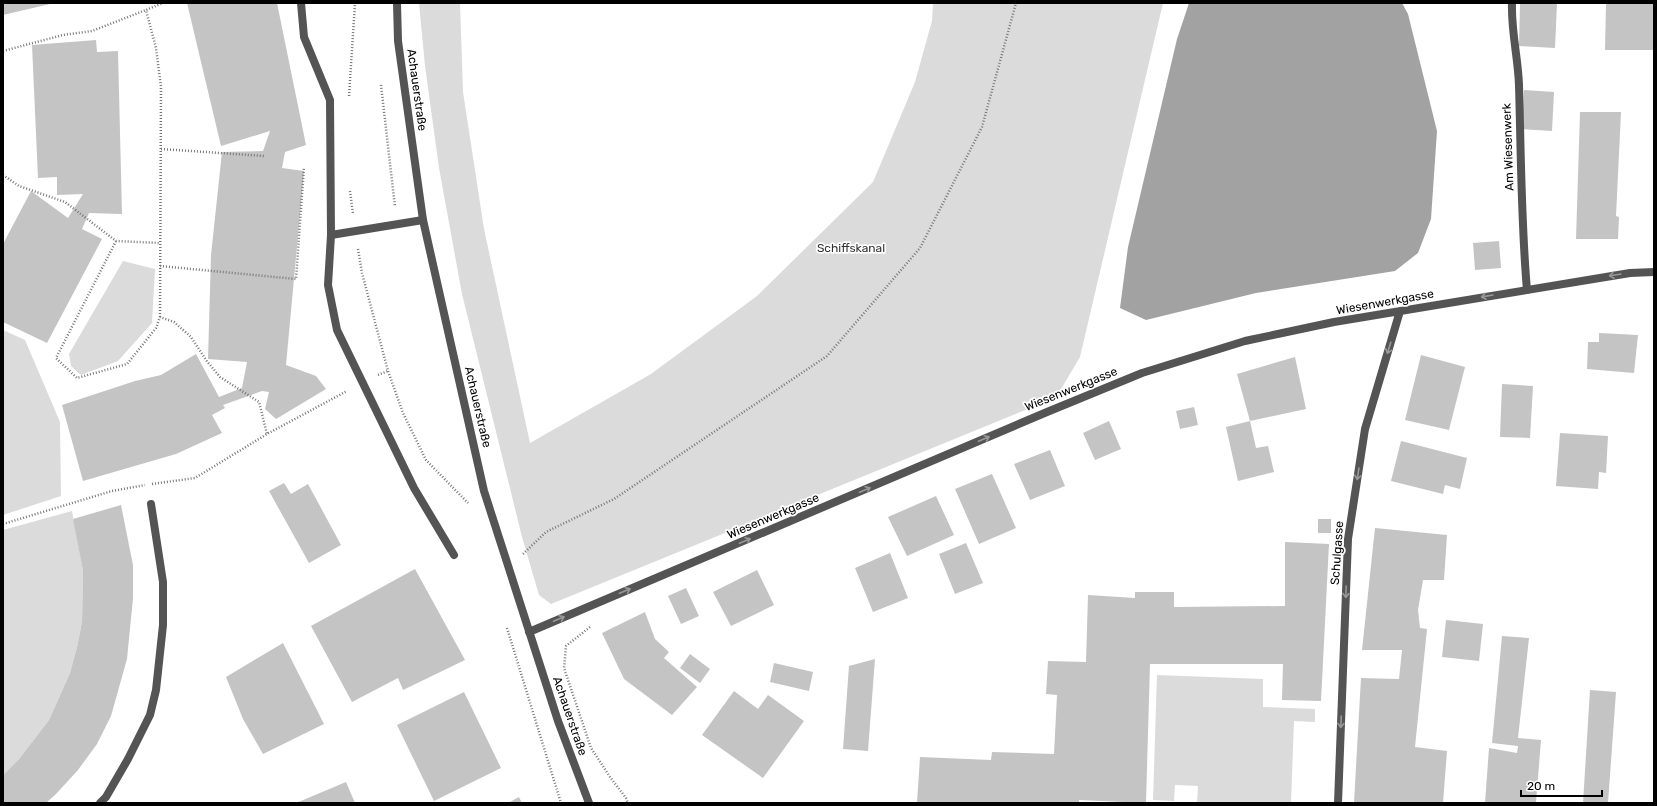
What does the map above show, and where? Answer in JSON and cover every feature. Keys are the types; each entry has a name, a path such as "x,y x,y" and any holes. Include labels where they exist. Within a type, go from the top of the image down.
{"street":[{"path":"301,3 304,38 330,100 331,235 328,286 337,330 414,488 454,554"},
{"name":"Achauerstraße","path":"398,3 398,41 423,220 484,491 558,721 589,803"},
{"name":"Am Wiesenwerk","path":"1512,3 1511,19 1519,83 1524,247 1527,290"},
{"path":"331,235 423,220"},
{"name":"Wiesenwerkgasse","path":"529,632 1142,373 1244,341 1334,322 1630,273 1654,272"},
{"name":"Schulgasse","path":"1338,803 1348,539 1365,429 1400,311"},
{"path":"100,803 106,797 150,715 156,690 163,626 163,582 151,504"}],"path":[{"path":"3,51 63,35 92,31 163,3"},
{"path":"349,99 355,3"},
{"path":"522,554 546,532 614,499 826,356 920,248 982,127 1016,3"},
{"path":"116,241 56,358 77,378 127,364 156,328 160,317 161,87 156,48 146,10"},
{"path":"381,85 397,224"},
{"path":"161,149 264,156"},
{"path":"160,266 296,279 304,167"},
{"path":"3,175 19,186 65,202 116,241 160,243"},
{"path":"350,188 362,273 388,371 403,413 426,460 468,503 470,511"},
{"path":"160,317 174,322 191,337 206,360 220,377 259,402 267,434"},
{"path":"3,524 112,490 195,478 267,434 363,382"},
{"path":"590,607 596,623 566,646 564,668 591,748 628,803"},
{"path":"506,625 561,803"}],"green space":[{"name":"Schiffskanal","path":"419,3 460,3 463,92 484,229 530,443 651,374 757,296 873,182 915,82 932,21 933,3 1163,3 1080,357 1061,389 1045,402 551,604 539,595 522,537 462,294 439,168 425,66"},
{"path":"123,261 155,269 152,323 118,361 81,375 71,366 69,354"},
{"path":"3,330 25,340 60,422 61,496 3,515"},
{"path":"72,511 83,571 82,622 77,647 70,673 49,720 19,759 3,775 3,530"},
{"path":"1157,675 1263,679 1263,707 1315,709 1315,722 1294,721 1291,803 1197,803 1198,786 1175,785 1174,801 1153,800"}],"shaded area":[{"path":"1189,3 1402,3 1408,14 1437,131 1431,219 1418,253 1395,271 1256,293 1146,320 1120,308 1128,247 1177,39"}],"building":[{"path":"3,3 50,3 50,4 3,15"},
{"path":"187,3 277,3 306,145 285,152 282,168 304,171 286,365 316,376 326,389 276,419 265,409 269,392 262,391 223,405 225,408 212,415 222,433 176,454 83,481 62,405 135,381 161,375 196,354 219,397 242,388 247,362 208,359 211,255 222,152 263,151 270,131 221,146"},
{"path":"1520,3 1557,3 1555,48 1519,46"},
{"path":"1606,3 1654,3 1654,50 1605,50"},
{"path":"96,40 97,52 118,51 122,214 89,213 82,229 102,239 47,343 3,322 3,244 31,191 68,218 83,194 57,195 57,177 38,178 32,45"},
{"path":"1524,90 1554,92 1552,131 1522,129"},
{"path":"1580,112 1621,112 1616,216 1619,217 1618,239 1576,239"},
{"path":"1499,241 1501,268 1475,270 1473,243"},
{"path":"1599,333 1638,335 1634,373 1587,369 1588,342 1599,342"},
{"path":"1421,355 1465,367 1449,430 1405,420"},
{"path":"1295,357 1306,409 1250,421 1237,374"},
{"path":"1502,384 1533,386 1530,438 1500,437"},
{"path":"1194,407 1198,425 1180,429 1176,411"},
{"path":"1109,421 1121,449 1095,460 1083,433"},
{"path":"1250,421 1256,448 1268,446 1274,472 1238,481 1226,427"},
{"path":"1560,433 1608,436 1606,473 1599,472 1598,489 1556,486"},
{"path":"1401,441 1467,458 1460,489 1445,485 1443,494 1391,481"},
{"path":"1050,450 1065,486 1030,500 1014,464"},
{"path":"992,474 1016,528 979,544 955,489"},
{"path":"284,483 291,494 308,484 341,545 309,563 269,491"},
{"path":"936,496 954,535 907,556 888,517"},
{"path":"121,505 133,565 133,598 127,659 111,716 97,744 78,770 46,803 3,803 3,775 19,759 49,720 70,673 77,647 82,622 83,571 73,519"},
{"path":"1318,519 1331,519 1331,533 1318,533"},
{"path":"1375,528 1447,535 1444,580 1423,580 1418,610 1420,628 1427,629 1415,747 1447,751 1443,803 1354,803 1361,678 1399,679 1402,650 1362,650"},
{"path":"1285,542 1329,544 1321,701 1282,700 1283,664 1150,664 1146,803 1079,800 1079,803 917,803 920,757 991,760 992,752 1054,754 1057,695 1046,694 1048,661 1086,662 1088,595 1135,598 1135,592 1174,592 1174,607 1285,606"},
{"path":"966,543 983,583 955,594 939,554"},
{"path":"890,553 908,598 873,612 855,568"},
{"path":"415,569 465,660 403,690 398,678 352,702 311,626"},
{"path":"757,570 774,605 731,626 713,592"},
{"path":"686,588 699,616 681,624 668,596"},
{"path":"645,612 655,639 669,652 664,658 697,687 672,715 624,679 602,633"},
{"path":"1446,620 1483,624 1479,661 1442,657"},
{"path":"1502,636 1529,638 1518,738 1541,740 1536,803 1485,803 1489,748 1517,753 1518,746 1492,743"},
{"path":"283,643 324,724 263,754 243,719 226,677"},
{"path":"690,654 710,669 700,683 680,668"},
{"path":"875,659 868,751 843,749 849,666"},
{"path":"774,663 813,672 809,691 770,682"},
{"path":"1590,690 1616,692 1608,803 1583,803"},
{"path":"734,691 758,709 768,695 804,721 763,778 702,735"},
{"path":"464,692 501,768 434,801 397,725"},
{"path":"346,782 355,803 296,803"},
{"path":"519,797 522,803 508,803"}]}
